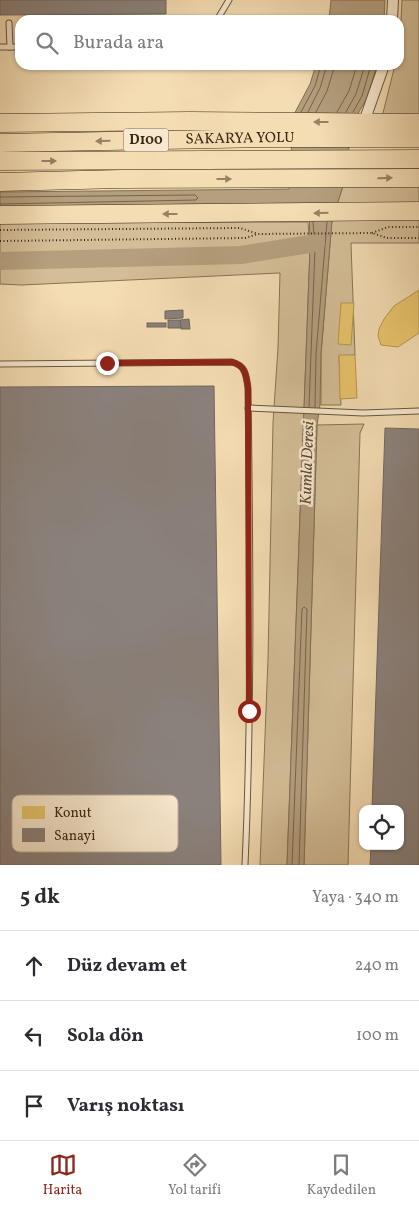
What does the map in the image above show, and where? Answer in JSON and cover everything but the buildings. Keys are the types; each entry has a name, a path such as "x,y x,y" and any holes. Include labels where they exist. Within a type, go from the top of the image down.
{"highway":[{"path":"0,123 189,121 291,130"},
{"path":"113,122 274,138"},
{"path":"356,127 419,123"},
{"name":"SAKARYA YOLU","path":"0,143 274,138 291,130 356,127 419,138"},
{"name":"D100","path":"0,161 419,159"},
{"path":"121,179 258,160"},
{"path":"0,182 121,179 419,178"},
{"path":"0,215 289,214 419,211"}],"street":[{"path":"392,15 393,0"},
{"path":"356,127 382,70"}],"lane":[{"path":"220,15 230,0"},
{"path":"9,23 10,47"},
{"path":"0,47 15,47"},
{"path":"0,364 232,362 239,364 244,369 247,377 248,408 249,711 244,865"},
{"path":"248,408 348,412 419,411"}],"path":[{"path":"372,234 388,227 419,227"},
{"path":"0,230 240,228 258,234"},
{"path":"0,241 245,238 258,234 372,234 387,238 419,238"}],"shaded area":[{"path":"402,0 419,0 419,117 382,117 394,70 404,70 404,15 401,15"},
{"path":"419,184 419,206 336,208 343,186"},
{"path":"419,217 419,243 351,243 355,355 339,356 341,405 321,405 321,354 332,220"},
{"path":"308,222 310,248 287,865 260,865 268,659 273,423 280,273 22,285 0,284 0,223"},
{"path":"364,424 360,433 348,865 304,865 317,425"}],"water":[{"path":"331,0 385,0 384,15 330,15"},
{"name":"Kumla Deresi","path":"314,70 375,70 367,98 353,122 343,186 332,220 321,354 320,405 317,425 304,865 287,865 310,248 309,204 0,208 0,192 289,189 292,138 290,122 310,84"}],"waterway":[{"path":"0,261 241,255 316,243"}],"route":[{"path":"107,363 232,362 239,364 244,369 248,388 249,711"}]}
